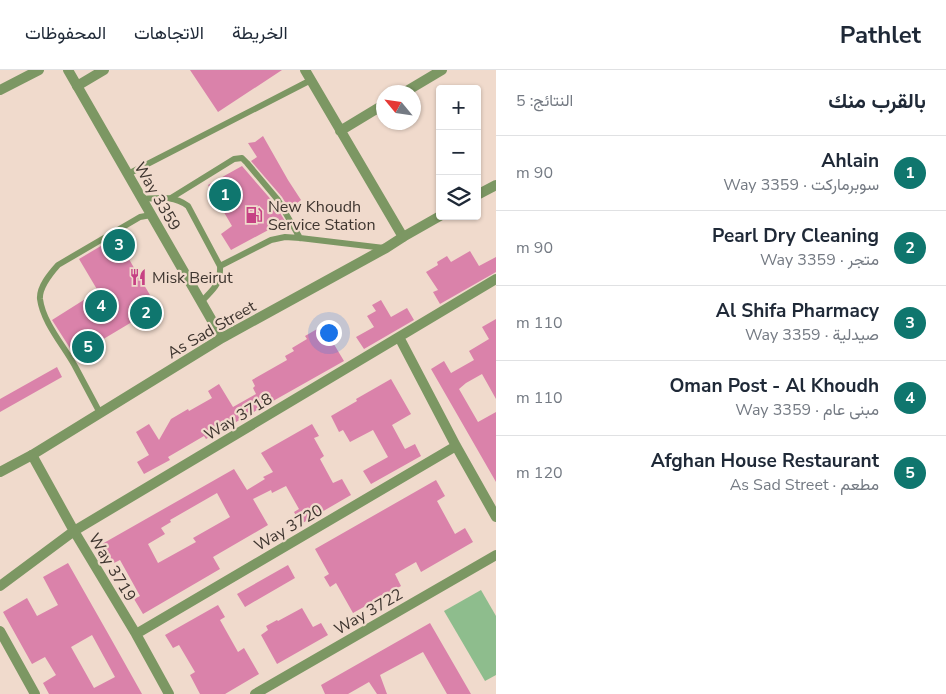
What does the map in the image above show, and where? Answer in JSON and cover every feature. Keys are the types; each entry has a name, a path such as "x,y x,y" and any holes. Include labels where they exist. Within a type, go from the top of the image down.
{"street":[{"path":"0,90 39,70"},
{"name":"Way 3359","path":"68,70 222,338"},
{"path":"77,86 104,70"},
{"path":"305,70 403,237"},
{"path":"417,85 442,70"},
{"path":"340,131 376,110"},
{"path":"481,193 496,185"},
{"name":"As Sad Street","path":"0,472 32,455 222,338 386,248 436,218"},
{"name":"Way 3718","path":"0,586 74,531 399,337 495,282"},
{"path":"399,337 456,446 496,517"},
{"name":"Way 3720","path":"136,634 456,446"},
{"name":"Way 3719","path":"32,455 74,531 170,694"},
{"name":"Way 3722","path":"255,694 496,554"},
{"path":"0,630 35,694"}],"lane":[{"path":"128,174 311,80"},
{"path":"171,198 234,159 242,158 278,200 300,238"},
{"path":"142,199 171,198 181,201 188,206 220,266 218,283 201,302"},
{"path":"100,413 76,368 50,326 40,298 42,287 58,265 140,217 151,215"},
{"path":"220,266 271,240 285,237 386,248"}],"green space":[{"path":"481,590 496,616 496,675 485,681 444,611"}],"building":[{"path":"190,70 282,70 218,112"},
{"path":"263,136 301,200 296,204 300,210 292,214 282,197 251,161 257,157 248,143 255,142"},
{"name":"New Khoudh Service Station","path":"242,166 274,203 285,221 231,250 221,234 232,226 208,185"},
{"path":"116,237 157,307 75,356 52,320 98,291 79,259"},
{"path":"470,251 479,266 496,257 496,272 440,304 433,292 438,290 426,272 438,265 437,262 447,256 451,262"},
{"path":"381,300 391,317 407,308 414,320 364,349 356,337 374,327 367,316 376,311 372,305"},
{"path":"496,319 496,399 482,374 459,389 478,422 496,412 496,482 431,369 444,361 451,373 474,360 469,351 489,339 482,327"},
{"path":"331,321 340,337 332,341 344,361 206,439 204,436 168,457 170,460 144,474 137,462 149,455 136,432 149,424 159,440 171,419 212,398 208,391 219,384 233,407 256,394 252,380 287,360 285,356 294,351 292,348 307,339 305,336"},
{"path":"57,367 62,377 0,412 0,399"},
{"path":"391,379 411,414 392,425 405,449 415,444 421,456 371,484 363,471 388,457 373,430 350,442 343,430 339,432 331,416"},
{"path":"312,424 319,436 314,438 324,456 320,459 333,483 342,479 351,495 301,524 294,512 299,509 286,486 272,493 271,490 253,499 268,525 213,557 220,569 143,614 134,599 140,596 120,560 114,563 102,544 234,469 247,490 265,479 263,477 273,472 261,453","holes":["217,493 230,517 193,538 196,542 158,563 148,544 165,534 161,528 171,522 170,520"]},
{"path":"436,480 445,496 437,501 455,534 465,528 473,542 421,572 416,562 395,574 401,586 353,613 336,583 330,587 324,577 329,574 315,549"},
{"path":"68,563 142,694 49,694 43,683 56,675 45,657 32,664 3,612 27,598 37,616 58,605 43,577","holes":["92,635 115,677 94,688 71,647"]},
{"path":"288,565 295,578 245,607 237,594"},
{"path":"218,605 225,617 220,620 238,652 244,648 259,674 225,694 200,694 190,675 195,672 179,645 173,648 165,635"},
{"path":"302,608 313,627 321,623 328,635 277,664 261,635 268,630 266,626"},
{"path":"430,623 471,694 447,694 423,652 380,675 387,694 377,694 369,682 348,694 325,694 321,685"}],"place":[{"name":"Ahlain","path":"225,195"},
{"name":"New Khoudh Service Station","path":"254,215"},
{"name":"Al Shifa Pharmacy","path":"119,245"},
{"name":"Misk Beirut","path":"138,277"},
{"name":"Oman Post - Al Khoudh","path":"101,306"},
{"name":"Pearl Dry Cleaning","path":"146,313"},
{"name":"Afghan House Restaurant","path":"88,347"}]}
